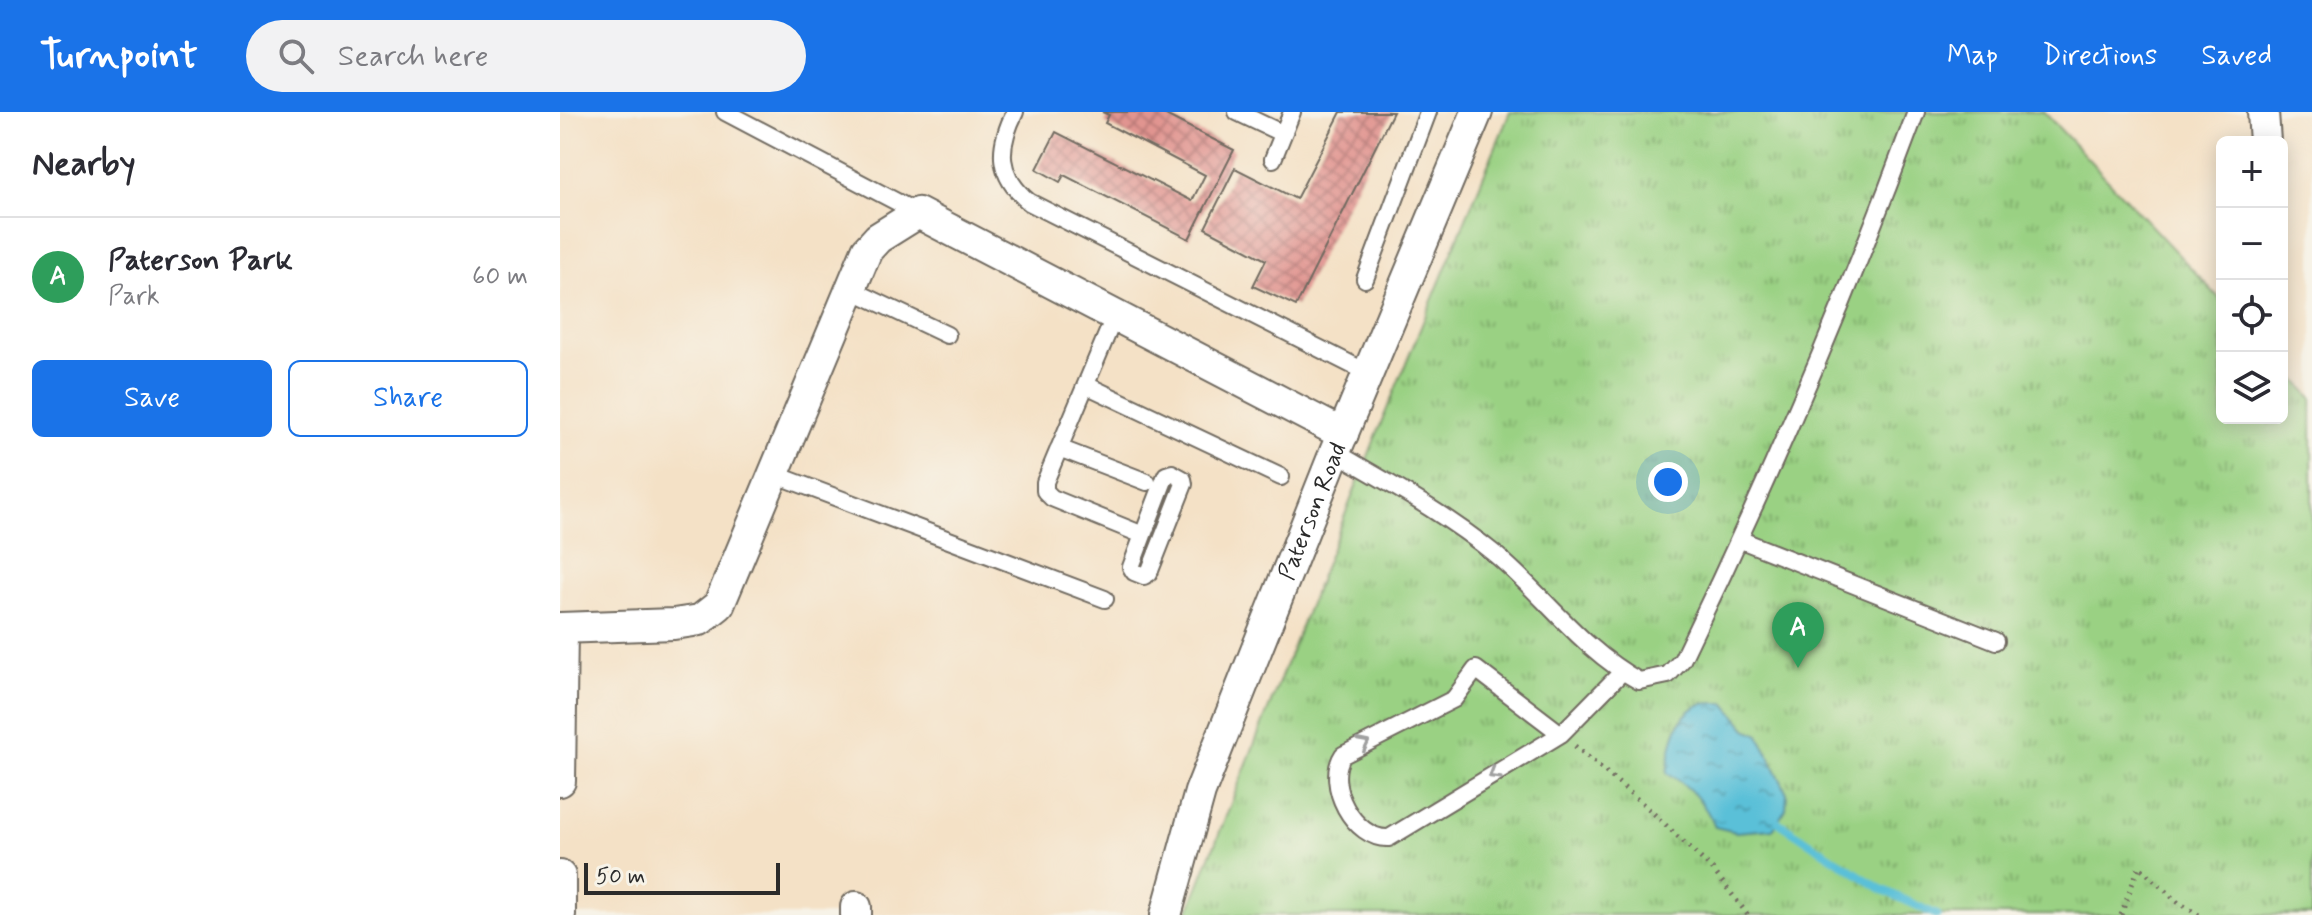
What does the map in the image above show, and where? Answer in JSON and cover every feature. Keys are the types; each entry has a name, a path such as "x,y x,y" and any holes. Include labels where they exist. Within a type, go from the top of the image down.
{"street":[{"path":"2263,112 2265,136"},
{"name":"Paterson Road","path":"1166,915 1200,792 1470,114"},
{"path":"560,781 561,628 674,624 700,620 719,605 867,250 878,238 918,213 1115,315 1339,443"},
{"path":"560,876 560,915"}],"lane":[{"path":"725,112 918,213"},
{"path":"1015,112 1006,130 1001,155 1015,190 1029,202 1368,373"},
{"path":"1237,112 1281,133"},
{"path":"1273,159 1292,112"},
{"path":"1365,279 1428,112"},
{"path":"1339,443 1497,557 1602,658 1639,681 1668,675 1677,667 1741,540 1848,290 1916,112"},
{"path":"850,289 947,335"},
{"path":"1115,315 1045,482 1045,491 1052,498 1143,535"},
{"path":"1086,385 1281,477"},
{"path":"1059,448 1147,482"},
{"path":"1172,473 1183,479 1184,484 1149,573 1144,576 1134,572 1131,567 1143,535 1166,475 1172,473"},
{"path":"774,474 1105,599"},
{"path":"1741,540 1996,641"},
{"path":"1561,734 1476,669 1454,699 1343,755 1336,765 1338,793 1363,831 1377,839 1389,838 1561,734 1622,672"}],"path":[{"path":"1561,734 1649,809 1713,870 1748,915"},
{"path":"2122,914 2139,866 2176,901 2199,915"},
{"path":"1740,908 1742,915"}],"green space":[{"path":"1510,112 2044,112 2216,295 2216,424 2288,424 2288,371 2312,398 2312,915 1187,915 1382,421"}],"water":[{"path":"1725,703 1747,729 1759,735 1787,793 1786,809 1773,829 1736,832 1715,827 1696,796 1667,773 1675,734 1684,717 1699,705"}],"building":[{"path":"1102,112 1160,112 1234,150 1189,239 1064,175 1060,182 1037,169 1056,132 1192,201 1205,175 1105,123 1109,115"},
{"path":"1341,112 1393,112 1296,306 1253,286 1266,260 1205,228 1235,168 1296,199"}],"waterway":[{"path":"1778,822 1881,889 1937,915"}],"place":[{"name":"Paterson Park","path":"1798,668"}]}
